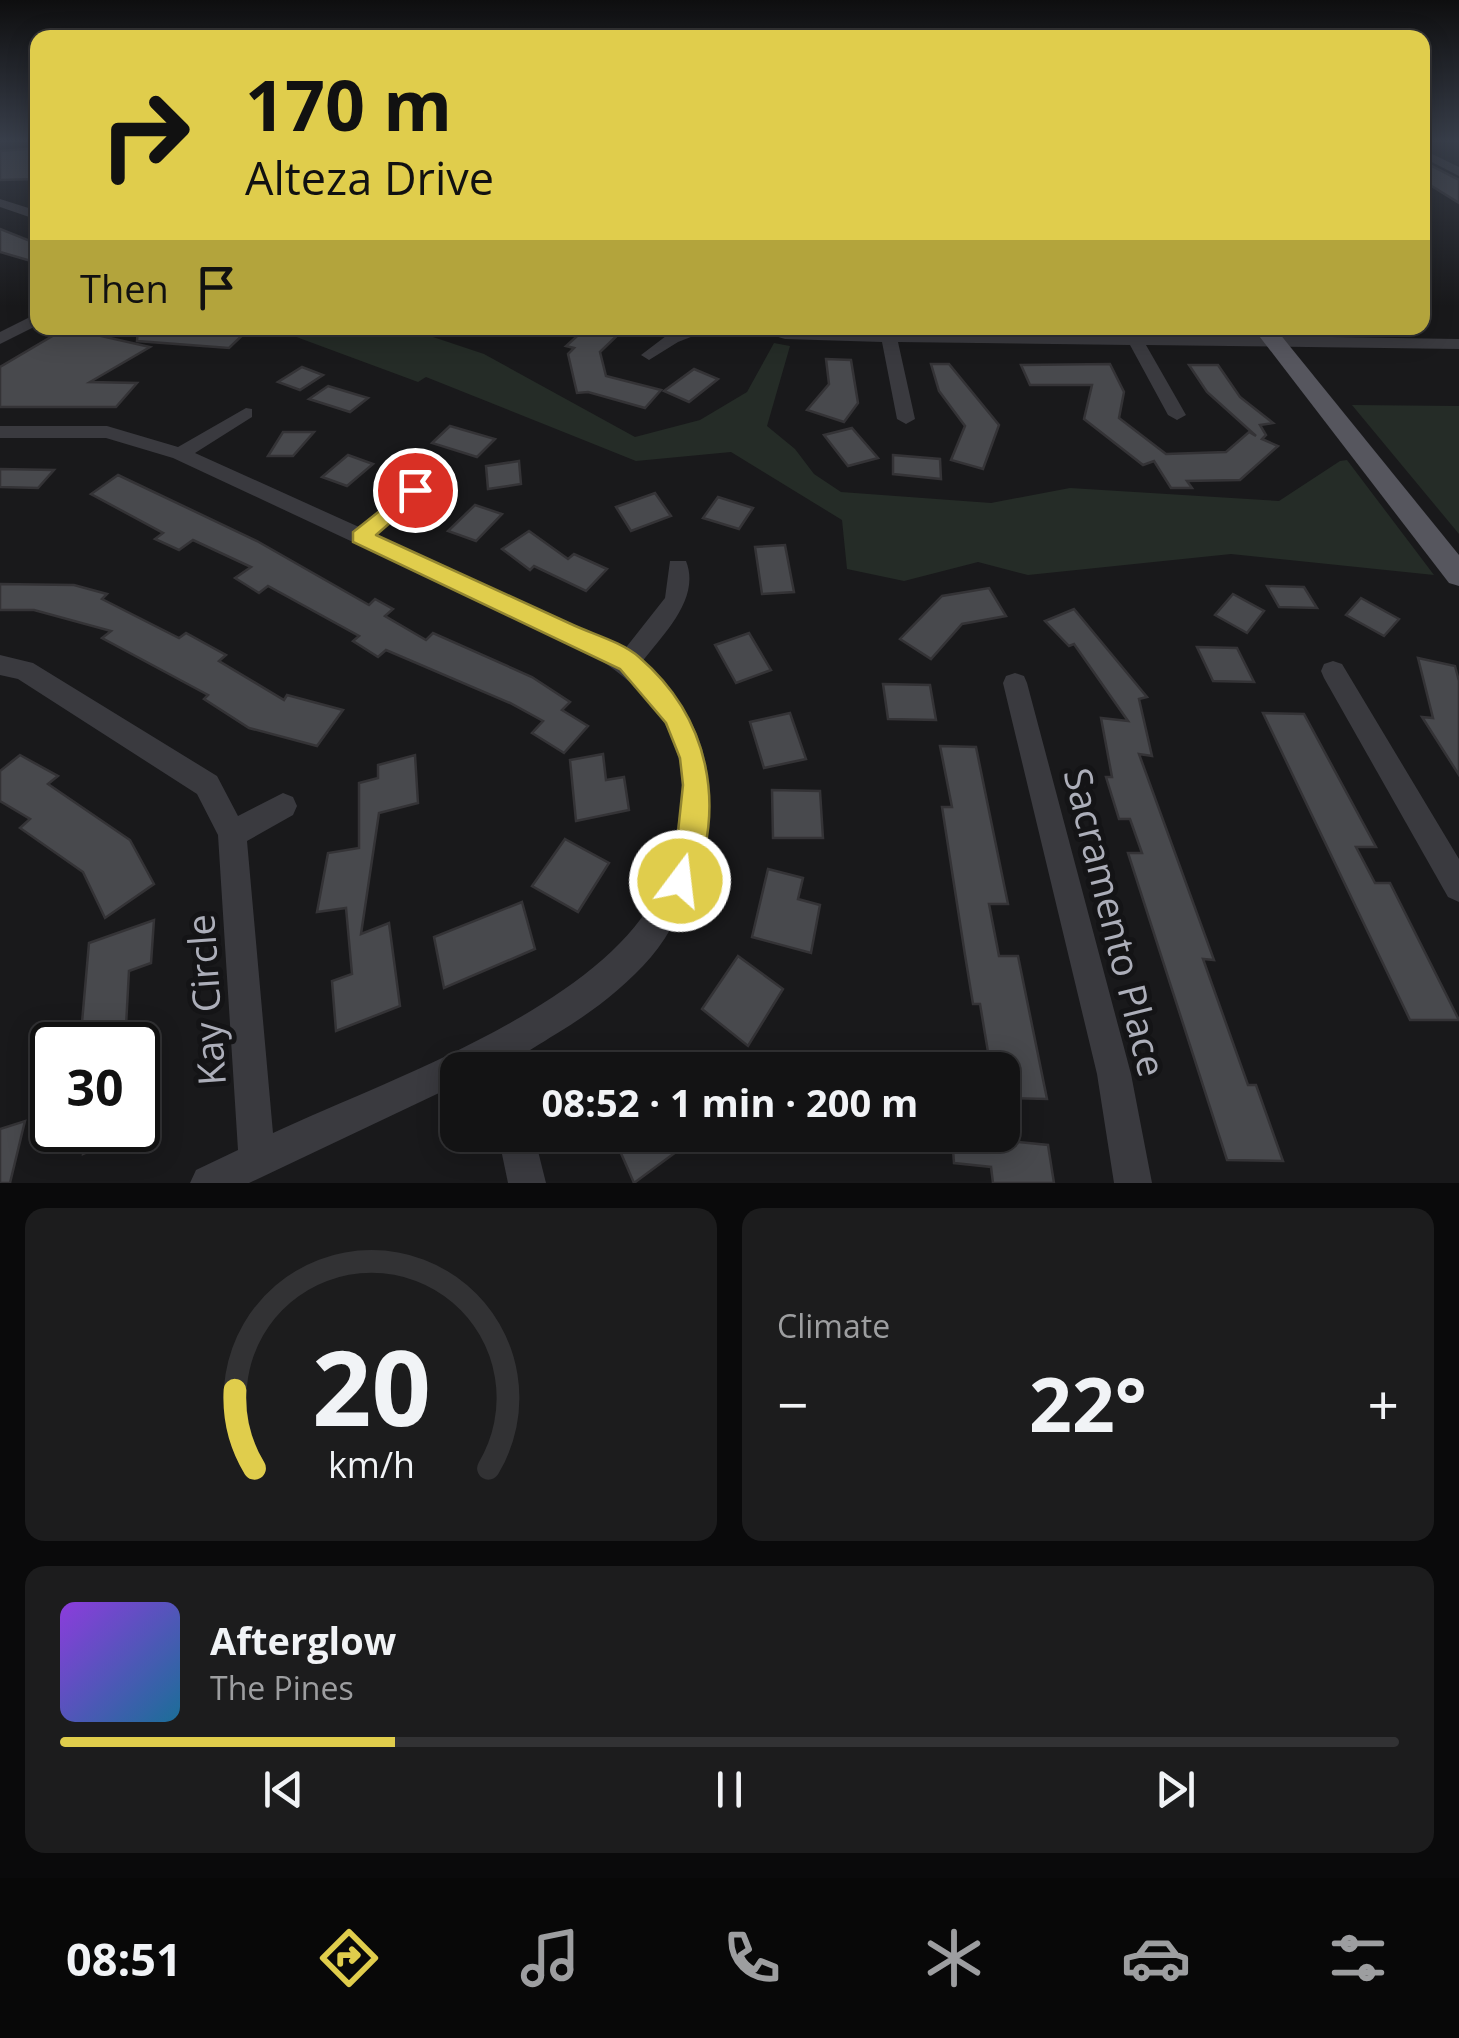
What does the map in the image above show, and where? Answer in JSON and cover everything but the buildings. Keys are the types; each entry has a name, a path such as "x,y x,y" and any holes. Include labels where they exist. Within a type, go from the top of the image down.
{"main road":[{"path":"1270,335 1459,575"}],"street":[{"path":"1,196 30,212"},
{"path":"0,339 30,322"},
{"path":"649,354 684,335"},
{"path":"820,335 1134,340 1270,335 1459,344"},
{"path":"889,337 906,419"},
{"path":"1134,340 1177,415"},
{"path":"180,454 246,413"},
{"path":"0,432 107,432 180,454 629,662 660,695 687,736 697,785 691,851 664,914 618,972 510,1052"},
{"path":"361,537 415,490"},
{"path":"629,662 676,600 678,566"},
{"name":"Kay Circle","path":"0,665 24,670 207,784 232,834 257,1159"},
{"path":"1334,671 1459,886"},
{"name":"Sacramento Place","path":"1015,682 1114,1074 1133,1183"},
{"path":"232,834 283,806"},
{"path":"209,1183 257,1159 440,1084"},
{"path":"520,1152 527,1183"}],"shaded area":[{"path":"291,335 427,335 484,354 635,437 700,420 747,392 774,343 790,346 767,426 795,449 814,474 841,492 991,503 1070,488 1279,501 1347,460 1434,575 1231,554 1028,575 978,562 904,581 847,569 842,520 731,452 636,461 426,377 418,382"},
{"path":"1352,405 1459,406 1459,534"}],"route":[{"path":"415,490 361,537 629,662 646,676 676,716 694,758 697,785 691,851 680,881"}]}
